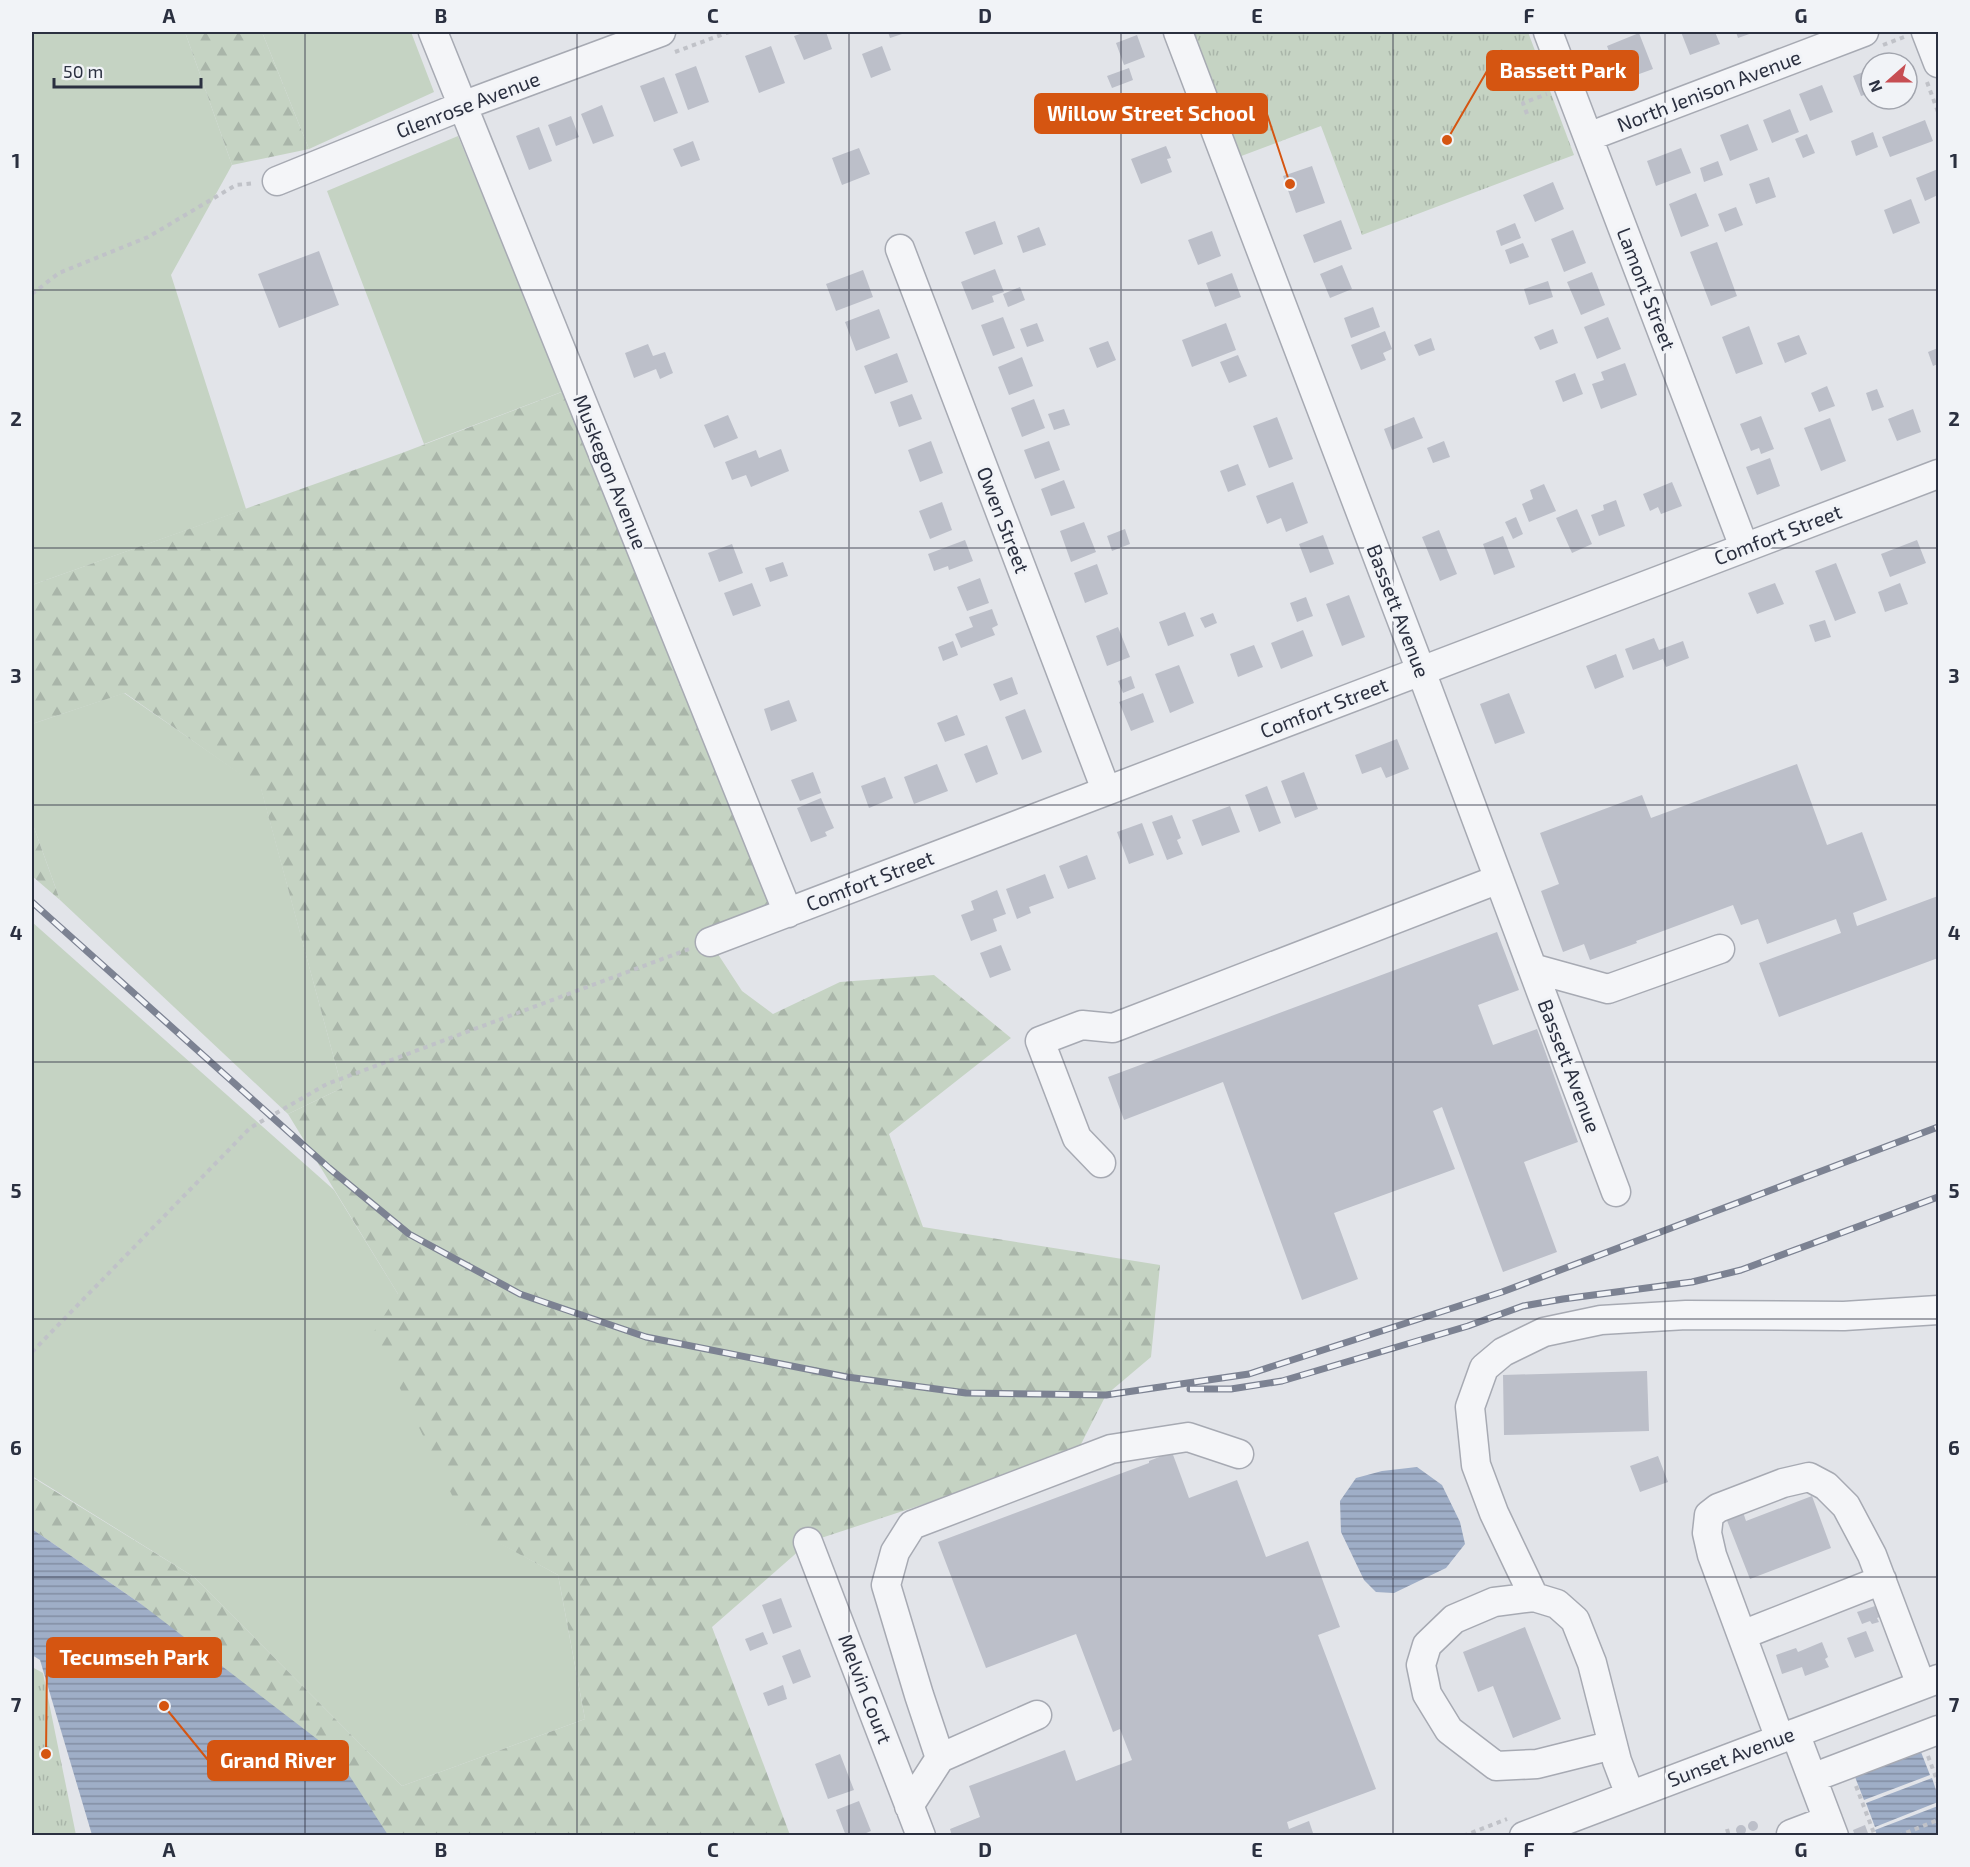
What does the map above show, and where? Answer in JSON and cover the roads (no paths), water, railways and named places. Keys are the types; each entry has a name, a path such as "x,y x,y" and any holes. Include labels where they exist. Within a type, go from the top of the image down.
{"street":[{"name":"Muskegon Avenue","path":"433,32 788,913"},
{"name":"Glenrose Avenue","path":"277,181 462,106 661,32"},
{"name":"Bassett Avenue","path":"1178,32 1616,1192"},
{"name":"Lamont Street","path":"1548,32 1744,547"},
{"name":"North Jenison Avenue","path":"1588,137 1864,32"},
{"path":"1926,32 1938,63"},
{"name":"Owen Street","path":"900,249 1106,790"},
{"name":"Comfort Street","path":"710,942 1938,474"},
{"path":"1101,1163 1077,1138 1040,1041 1082,1025 1113,1028 1499,879"},
{"path":"1532,968 1608,989 1720,949"},
{"path":"1534,1597 1494,1513 1476,1465 1470,1407 1484,1368 1503,1352 1544,1332 1601,1320 1686,1315 1844,1316 1938,1310"},
{"path":"940,1758 886,1585 895,1552 912,1525 1111,1449 1188,1437 1239,1454"},
{"path":"1791,1834 1831,1828 1812,1778 1787,1736 1742,1635 1712,1555 1707,1533 1709,1515 1718,1508 1783,1483 1809,1478 1826,1486 1846,1506 1872,1555 1930,1682"},
{"name":"Melvin Court","path":"808,1542 921,1836"},
{"path":"1742,1635 1882,1580"},
{"path":"1613,1745 1537,1764 1496,1766 1449,1730 1427,1694 1421,1665 1427,1645 1454,1619 1494,1602 1534,1597 1557,1604 1575,1620 1592,1663 1613,1745 1630,1795"},
{"name":"Sunset Avenue","path":"1524,1836 1567,1828 1630,1795 1930,1682"},
{"path":"909,1806 940,1758 1036,1715"},
{"path":"1812,1778 1932,1741"}],"water":[{"path":"1417,1467 1442,1485 1460,1522 1465,1544 1446,1568 1394,1593 1376,1592 1364,1580 1341,1532 1340,1501 1356,1478 1382,1471"},
{"path":"32,1529 141,1604 334,1752 388,1835 92,1835 40,1660 32,1655"},
{"path":"1921,1752 1930,1775 1864,1800 1855,1777"},
{"path":"1932,1778 1938,1802 1875,1827 1866,1803"},
{"path":"1938,1806 1938,1833 1932,1836 1877,1835 1875,1830"}],"railway":[{"path":"32,902 329,1168 409,1234 520,1294 646,1337 847,1377 966,1393 1106,1395 1249,1374 1502,1292 1938,1127"},
{"path":"1190,1389 1231,1389 1282,1381 1468,1326 1523,1306 1692,1282 1741,1270 1938,1197"}],"place":[{"name":"Bassett Park","path":"1447,140"},
{"name":"Willow Street School","path":"1290,184"},
{"name":"Grand River","path":"164,1706"},
{"name":"Tecumseh Park","path":"46,1754"}]}
